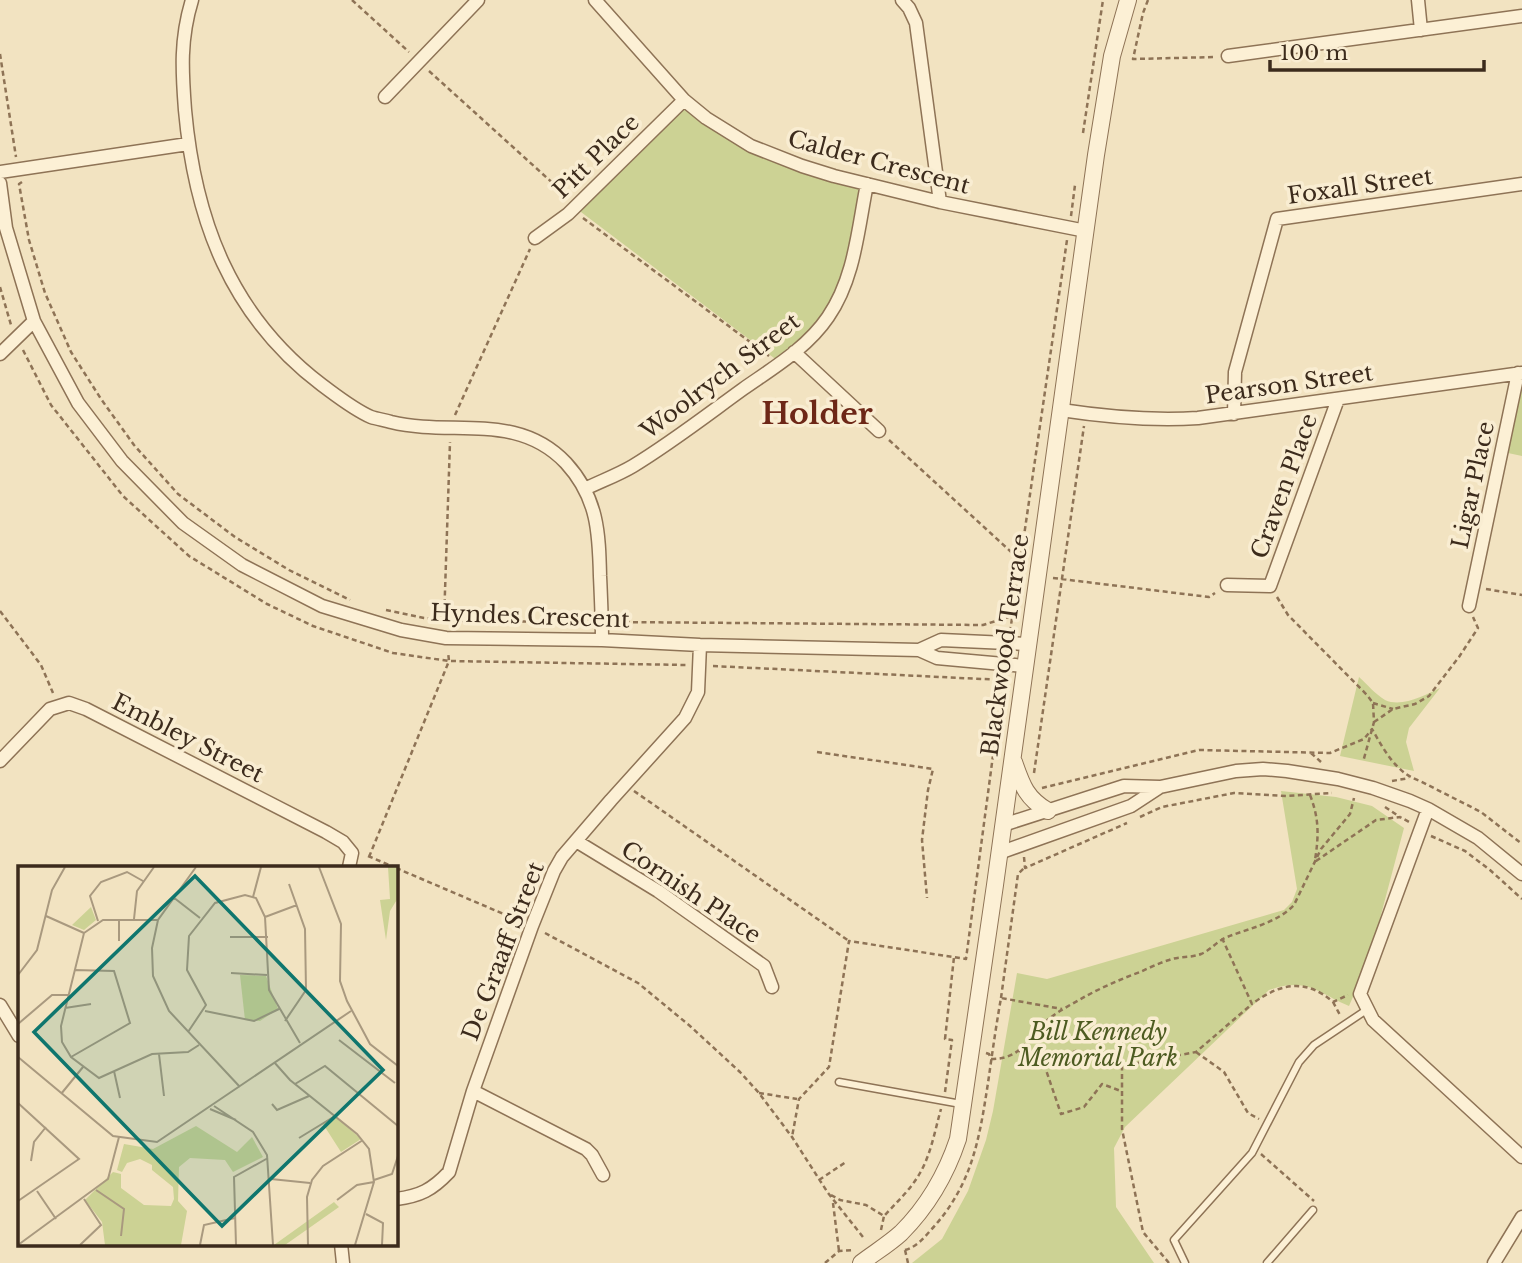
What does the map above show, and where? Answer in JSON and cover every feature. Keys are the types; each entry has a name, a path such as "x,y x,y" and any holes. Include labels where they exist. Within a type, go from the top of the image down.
{"street":[{"path":"192,0 185,26 182,57 188,144 201,207 220,258 234,286 275,344 300,368 371,417 405,426 504,430 524,435 541,444 566,463 585,489 598,527 602,640"},
{"path":"384,97 478,0"},
{"name":"Calder Crescent","path":"595,0 684,100 706,118 751,146 802,166 867,184 940,202 1086,231"},
{"path":"902,0 916,23 940,202"},
{"name":"Blackwood Terrace","path":"861,1263 900,1233 930,1199 945,1173 958,1139 1111,55 1128,0"},
{"path":"1418,0 1421,30"},
{"path":"1228,57 1522,16"},
{"name":"Pitt Place","path":"535,238 575,207 684,100"},
{"path":"0,172 188,144"},
{"name":"Hyndes Crescent","path":"0,183 6,228 34,321 78,403 122,461 183,523 242,565 322,606 401,630 446,638 919,650 937,658 1025,666"},
{"name":"Woolrych Street","path":"585,489 631,467 659,449 779,364 808,340 829,316 844,287 851,267 867,184"},
{"name":"Foxall Street","path":"1234,414 1236,372 1277,219 1522,184"},
{"path":"0,354 34,321"},
{"path":"794,352 879,431"},
{"name":"Pearson Street","path":"1061,410 1151,420 1198,418 1520,373"},
{"name":"Ligar Place","path":"1469,606 1520,373"},
{"name":"Craven Place","path":"1227,585 1270,586 1338,399"},
{"name":"Hyndes Crescent","path":"919,650 941,640 1028,644"},
{"name":"De Graaff Street","path":"397,1199 414,1197 428,1191 449,1172 473,1091 554,871 562,857 624,784 685,718 698,692 701,645"},
{"name":"Embley Street","path":"58,706 69,703 86,709 326,832 343,842 352,853 349,866"},
{"path":"0,761 50,709 58,706"},
{"path":"1013,756 1021,784 1048,811"},
{"path":"1003,825 1124,786 1160,787 1236,771 1287,771 1373,788 1428,809 1478,838 1522,874"},
{"path":"999,853 1131,806 1160,787"},
{"path":"1428,809 1360,994 1373,1020 1522,1157"},
{"name":"Cornish Place","path":"576,841 658,891 764,966 772,986"},
{"path":"0,1005 18,1034"},
{"path":"473,1091 586,1149 603,1175"},
{"path":"1494,1263 1522,1217"}],"lane":[{"path":"1185,1263 1174,1240 1252,1153 1298,1062 1314,1045 1368,1009"},
{"path":"839,1082 963,1104"},
{"path":"1266,1263 1313,1210"}],"path":[{"path":"352,0 575,207 779,364"},
{"path":"1081,145 1103,0"},
{"path":"1149,0 1143,13 1133,59 1228,57"},
{"path":"0,54 15,157 23,160 26,179 19,184 29,240 45,293 71,352 101,399 134,446 178,494 234,537 289,570 351,600"},
{"path":"1008,643 1075,186"},
{"path":"444,619 450,427 535,238"},
{"path":"1085,413 1033,795 1199,750 1329,753 1364,739 1372,729"},
{"path":"1270,586 1288,615 1373,704 1374,722 1363,762"},
{"path":"1472,587 1522,596"},
{"path":"1374,722 1393,709 1415,704 1429,695 1460,657 1478,628 1469,606"},
{"path":"376,608 424,618 464,621 983,625 1012,616"},
{"path":"0,611 41,665 58,706"},
{"path":"391,866 369,856 449,661 700,665 1003,680"},
{"path":"624,784 849,941 967,959 1005,664"},
{"path":"1373,704 1393,709"},
{"path":"1372,729 1395,765 1409,778 1481,812 1522,844"},
{"path":"817,752 933,769 922,830 927,898"},
{"path":"922,789 928,790"},
{"path":"991,1059 1018,874 1025,868 1162,807 1234,793 1286,796 1338,792"},
{"path":"1350,794 1363,797"},
{"path":"1310,795 1318,815 1314,863"},
{"path":"1005,1059 1019,1051 1048,1019 1062,1009 1109,985 1171,959 1200,955 1222,939 1262,925 1287,912 1294,905 1321,849 1350,814 1354,798"},
{"path":"1383,806 1400,817"},
{"path":"917,829 922,830"},
{"path":"1025,868 1023,860 1026,843"},
{"path":"397,869 532,926 638,983 690,1026 759,1093 828,1194 863,1237"},
{"path":"1490,870 1522,899"},
{"path":"1222,939 1252,1004"},
{"path":"792,1138 799,1099 829,1066 849,941"},
{"path":"828,1194 840,1200 866,1205 884,1216 910,1188 921,1171 944,1100 953,1040 945,1039 954,957"},
{"path":"1044,1064 1076,1051 1122,1066 1196,1052 1252,1004 1280,987 1313,989 1325,995 1333,1002 1344,1024"},
{"path":"1333,1002 1352,993 1360,994"},
{"path":"1001,998 1062,1009"},
{"path":"1019,1051 1044,1064 1061,1114 1084,1107 1102,1084 1122,1091"},
{"path":"1196,1052 1224,1072 1248,1113 1268,1123"},
{"path":"1122,1066 1122,1129 1143,1232 1168,1263"},
{"path":"759,1093 799,1099"},
{"path":"1261,1154 1315,1202 1313,1210"},
{"path":"819,1180 846,1162"},
{"path":"825,1263 839,1251 833,1199"},
{"path":"905,1250 908,1263"}],"green space":[{"path":"684,105 764,153 865,187 842,303 782,364 577,209"},
{"path":"1522,377 1522,456 1508,453"},
{"path":"1359,677 1381,698 1392,702 1413,700 1440,688 1409,728 1406,742 1414,771 1340,756"},
{"name":"Bill Kennedy Memorial Park","path":"1281,791 1336,797 1372,806 1404,828 1369,960 1349,1006 1302,986 1282,986 1269,990 1125,1127 1114,1148 1116,1207 1154,1263 912,1263 942,1239 968,1191 993,1111 1017,973 1047,979 1284,910 1292,902 1297,889"}],"district":[{"name":"Holder","path":"817,414"}]}
